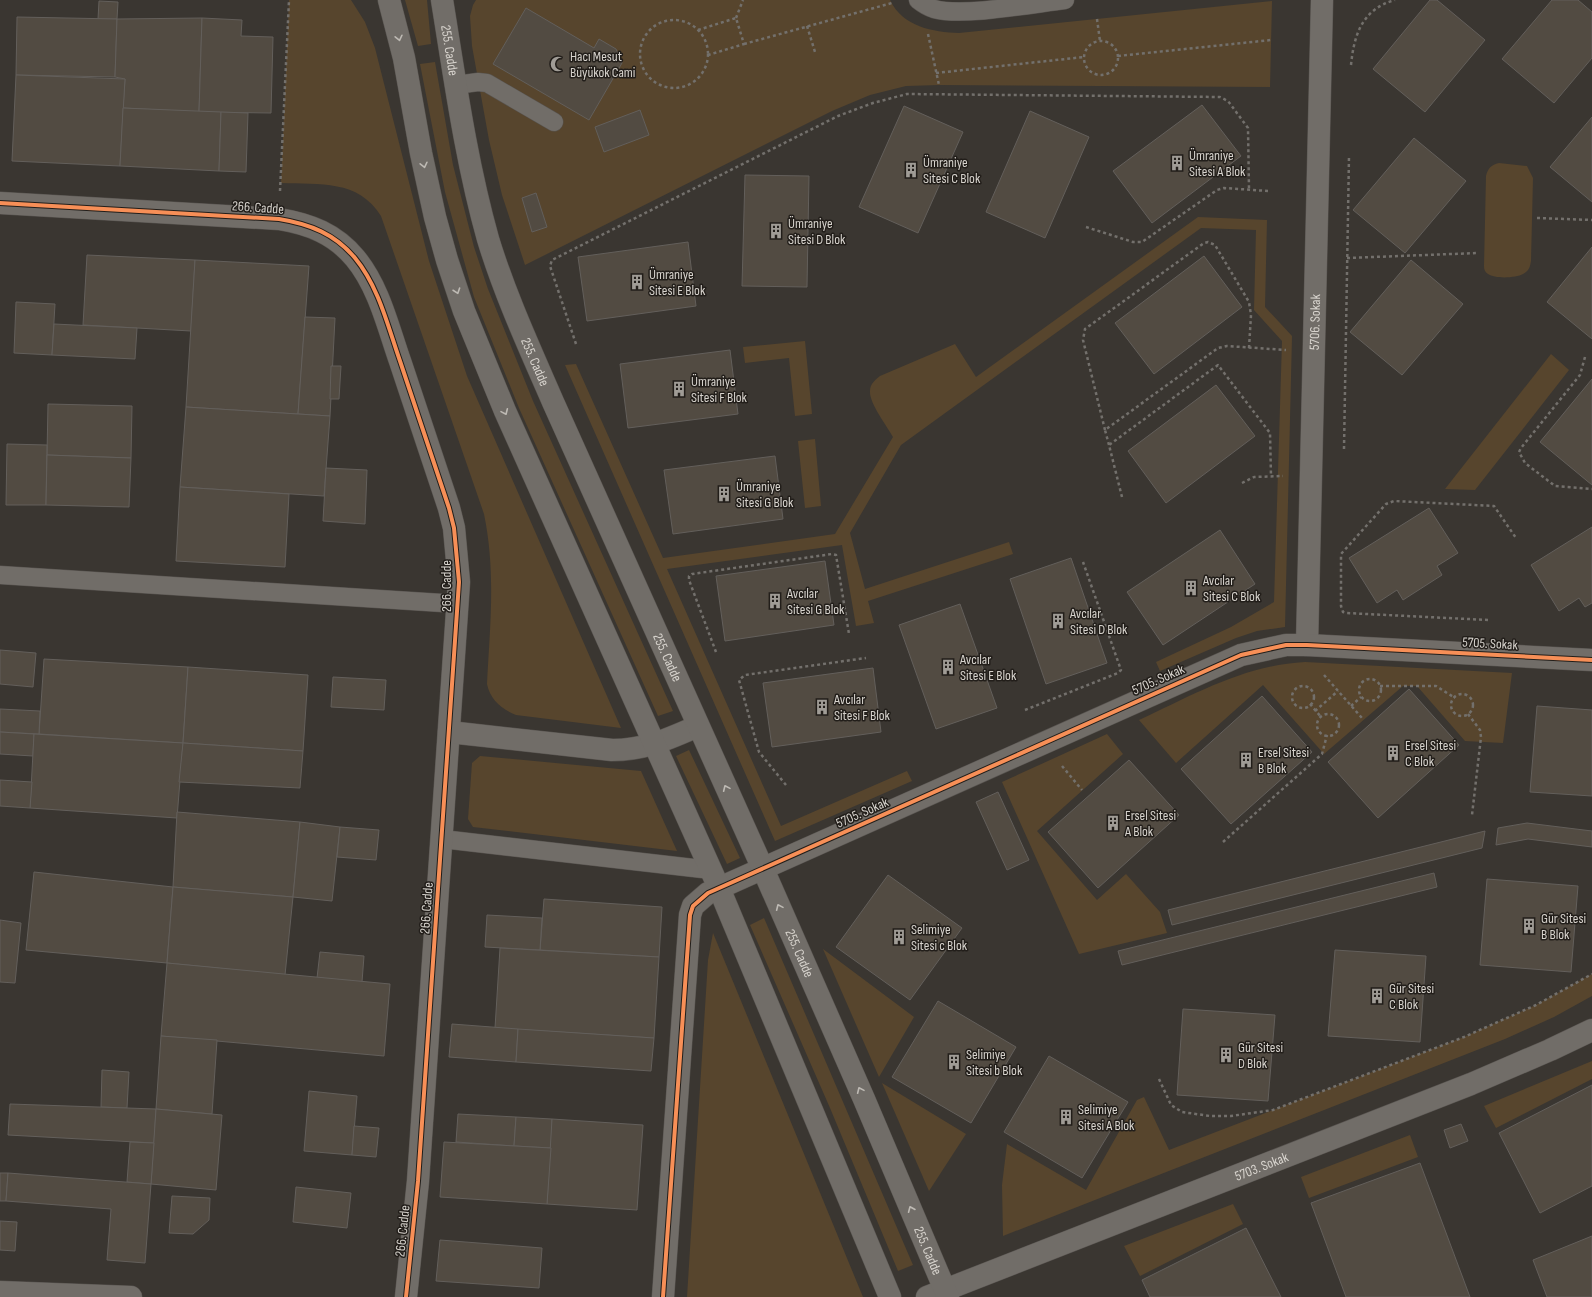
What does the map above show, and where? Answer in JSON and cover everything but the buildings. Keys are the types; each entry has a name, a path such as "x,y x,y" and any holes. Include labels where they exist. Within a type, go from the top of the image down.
{"street":[{"path":"390,0 404,58 421,153 435,217 447,260 464,311 505,411 715,879 890,1297"},
{"name":"255. Cadde","path":"442,0 477,198 500,273 553,402 763,869 864,1099 940,1295"},
{"name":"5706. Sokak","path":"1307,645 1322,0"},
{"name":"266. Cadde","path":"0,203 279,219 299,222 316,227 331,236 355,258 374,291 449,508 456,550 458,604 418,1181 406,1297"},
{"name":"5705. Sokak","path":"663,1297 690,915 694,906 715,879 763,869 1227,661 1263,649 1286,645 1307,645 1592,660"},
{"path":"448,732 612,750 631,750 654,745 698,726"},
{"name":"5703. Sokak","path":"940,1295 1478,1081 1592,1030"},
{"path":"0,1292 132,1297"}],"lane":[{"path":"918,0 935,9 951,11 974,10 1065,0"},
{"path":"456,85 487,83 554,122"},
{"path":"0,575 458,604"},
{"path":"442,839 715,879"}],"path":[{"path":"279,219 289,0"},
{"path":"743,0 736,18 744,44"},
{"path":"1350,68 1353,46 1361,24 1369,14 1395,0"},
{"path":"708,55 892,3"},
{"path":"698,30 736,18"},
{"path":"1097,19 1100,41"},
{"path":"668,20 679,20 698,30 705,38 708,55 704,70 698,79 689,85 678,89 666,88 655,83 646,75 641,64 639,53 642,41 648,31 657,24 668,20"},
{"path":"807,26 814,52"},
{"path":"927,29 939,85"},
{"path":"1118,56 1271,40"},
{"path":"1100,41 1113,46 1118,56 1115,67 1107,74 1101,75 1090,72 1084,63 1084,57 1088,47 1100,41"},
{"path":"936,73 1084,57"},
{"path":"576,344 550,266 552,260 838,116 873,103 907,94 1220,98 1228,101 1248,128 1249,189"},
{"path":"1344,449 1349,155"},
{"path":"1086,227 1133,242 1142,242 1217,190 1224,188 1268,191"},
{"path":"1537,218 1592,220"},
{"path":"1122,497 1083,340 1085,329 1204,243 1208,242 1215,245 1249,302 1251,315 1249,348"},
{"path":"1347,258 1478,253"},
{"path":"1105,430 1218,348 1223,346 1292,351"},
{"path":"1585,357 1580,375 1521,448 1520,452 1525,463 1554,486 1592,489"},
{"path":"1109,445 1218,365 1270,433 1271,476"},
{"path":"1242,483 1254,477 1289,476"},
{"path":"1488,620 1343,612 1341,606 1341,554 1386,504 1394,501 1494,506 1516,538"},
{"path":"716,652 689,580 689,576 692,574 832,554 836,555 849,634"},
{"path":"1025,710 1118,673 1121,670 1083,562"},
{"path":"786,784 759,752 739,680 745,675 866,658"},
{"path":"1323,674 1362,718"},
{"path":"1380,686 1380,694 1376,699 1369,700 1361,696 1359,688 1365,680 1372,679 1380,686 1436,686 1455,698"},
{"path":"1306,686 1311,690 1314,697 1310,704 1302,708 1296,705 1292,695 1295,689 1306,686"},
{"path":"1315,711 1338,691"},
{"path":"1458,695 1465,695 1471,698 1474,705 1471,712 1468,714 1462,716 1453,711 1452,704 1458,695"},
{"path":"1351,706 1361,696"},
{"path":"1310,704 1321,717"},
{"path":"1331,714 1338,722 1337,732 1331,736 1327,735 1319,730 1318,723 1321,717 1331,714"},
{"path":"1468,714 1480,730 1481,737 1472,815"},
{"path":"1223,842 1322,754 1327,735"},
{"path":"1059,763 1082,790"},
{"path":"1159,1079 1171,1105 1182,1112 1210,1116 1231,1116 1273,1110 1471,1034 1536,1006 1592,974"}],"shaded area":[{"path":"289,0 351,0 365,22 375,48 429,261 467,376 621,728 516,715 501,707 488,689 491,578 488,536 484,514 381,216 372,204 350,190 337,186 281,183"},
{"path":"405,0 427,0 431,44 418,46"},
{"path":"476,0 890,0 896,9 911,22 929,29 959,33 1272,1 1270,87 906,86 870,95 832,111 525,265 502,195 489,140 472,46 470,16"},
{"path":"435,62 453,165 474,247 488,289 533,401 673,711 658,716 519,408 474,297 445,192 420,64"},
{"path":"1499,163 1527,166 1533,178 1531,261 1528,270 1525,273 1511,277 1491,276 1485,271 1484,267 1486,176 1490,167"},
{"path":"1198,217 1267,220 1265,307 1292,336 1285,627 1257,631 1236,638 1160,671 1156,662 1231,627 1274,602 1282,341 1254,310 1256,230 1201,228 901,445 850,533 865,589 1009,542 1013,554 868,601 874,623 856,626 842,545 667,569 781,826 907,771 912,781 775,841 565,365 576,364 663,558 835,534 893,437 875,408 870,396 871,386 876,379 955,344 976,377"},
{"path":"805,341 812,414 795,416 789,358 745,363 743,347"},
{"path":"1551,354 1569,370 1475,490 1445,489"},
{"path":"815,439 821,506 805,508 798,441"},
{"path":"1305,662 1512,673 1503,743 1465,741 1417,686 1403,686 1324,754 1263,685 1176,763 1139,720 1199,691 1240,675 1283,664"},
{"path":"1107,734 1123,754 1037,831 1097,900 1126,874 1160,912 1167,933 1079,954 1002,782"},
{"path":"689,750 740,858 727,864 676,756"},
{"path":"480,756 641,771 677,851 473,827 468,819 472,763"},
{"path":"764,918 913,1265 898,1271 830,1108 750,925"},
{"path":"713,933 863,1297 687,1297 708,960"},
{"path":"823,949 914,1017 879,1077"},
{"path":"1592,974 1592,996 1554,1017 1505,1039 1003,1236 1002,1185 1007,1144 1086,1190 1137,1100 1144,1097 1169,1150 1464,1037 1536,1005"},
{"path":"1592,1061 1592,1079 1496,1128 1484,1106"},
{"path":"882,1083 966,1134 929,1191"},
{"path":"1410,1135 1418,1157 1309,1198 1301,1177"},
{"path":"1233,1204 1243,1224 1140,1276 1124,1246"}],"cycle path":[{"path":"0,203 279,219 290,221 321,231 339,242 355,258 377,294 449,508 454,528 459,582 418,1181 406,1297"},
{"path":"663,1297 690,915 693,906 708,893 1241,655 1286,645 1307,645 1592,660"}],"place":[{"name":"Hacı Mesut Büyükok Cami","path":"558,64"},
{"name":"Ümraniye Sitesi A Blok","path":"1177,163"},
{"name":"Ümraniye Sitesi C Blok","path":"911,170"},
{"name":"Ümraniye Sitesi D Blok","path":"776,231"},
{"name":"Ümraniye Sitesi E Blok","path":"637,282"},
{"name":"Ümraniye Sitesi F Blok","path":"679,389"},
{"name":"Ümraniye Sitesi G Blok","path":"724,494"},
{"name":"Avcılar Sitesi C Blok","path":"1191,588"},
{"name":"Avcılar Sitesi G Blok","path":"775,601"},
{"name":"Avcılar Sitesi D Blok","path":"1058,621"},
{"name":"Avcılar Sitesi E Blok","path":"948,667"},
{"name":"Avcılar Sitesi F Blok","path":"822,707"},
{"name":"Ersel Sitesi C Blok","path":"1393,753"},
{"name":"Ersel Sitesi B Blok","path":"1246,760"},
{"name":"Ersel Sitesi A Blok","path":"1113,823"},
{"name":"Gür Sitesi B Blok","path":"1529,926"},
{"name":"Selimiye Sitesi c Blok","path":"899,937"},
{"name":"Gür Sitesi C Blok","path":"1377,996"},
{"name":"Gür Sitesi D Blok","path":"1226,1055"},
{"name":"Selimiye Sitesi b Blok","path":"954,1062"},
{"name":"Selimiye Sitesi A Blok","path":"1066,1117"}]}
